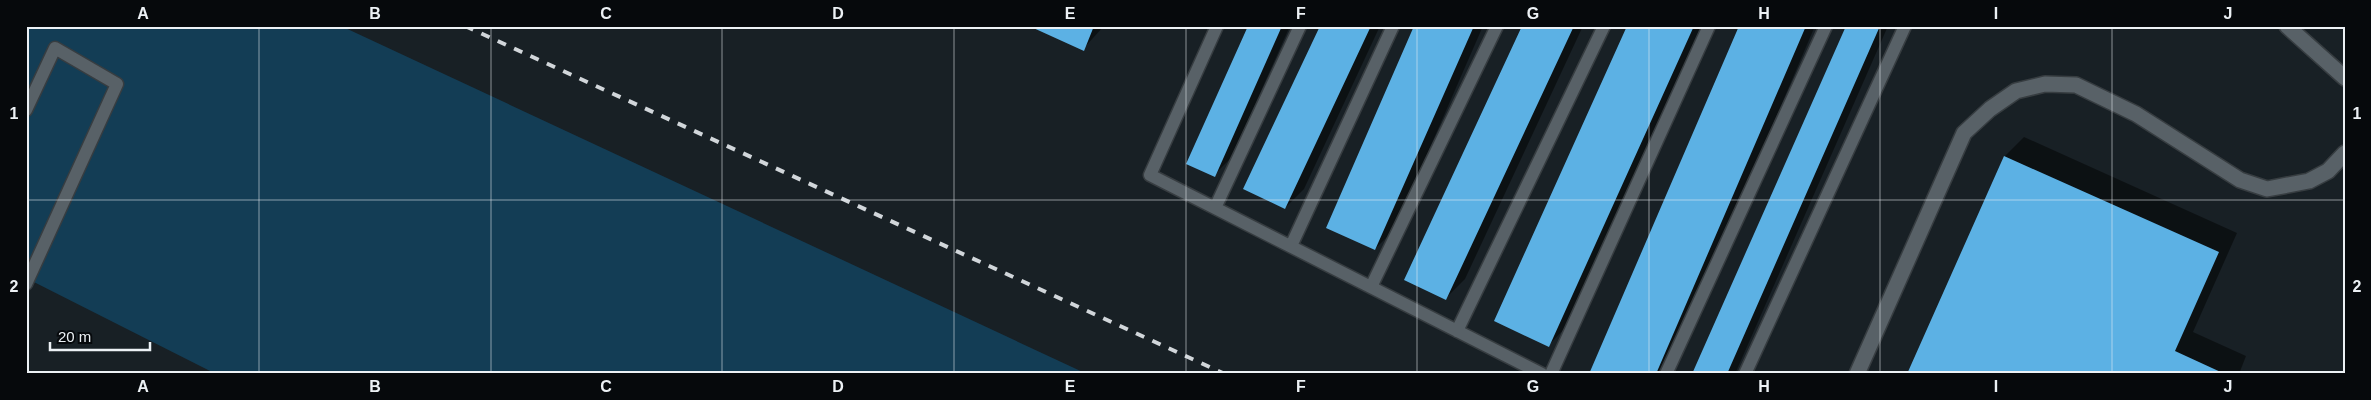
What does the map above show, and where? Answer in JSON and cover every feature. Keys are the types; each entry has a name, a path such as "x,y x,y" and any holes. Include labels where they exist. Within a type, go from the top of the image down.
{"street":[{"path":"2288,26 2345,78"},
{"path":"1857,374 1964,133 1990,109 2016,91 2045,84 2076,85 2136,114 2240,180 2268,189 2309,181 2328,171 2345,153"}],"lane":[{"path":"1217,26 1150,175 1542,374"},
{"path":"1215,208 1300,26"},
{"path":"1290,246 1393,26"},
{"path":"1371,287 1497,26"},
{"path":"1457,330 1604,26"},
{"path":"1551,374 1709,26"},
{"path":"1666,374 1826,26"},
{"path":"1745,374 1905,26"},
{"path":"26,110 55,48 117,84 26,284"}],"shaded area":[{"path":"26,26 341,26 1087,374 216,374 26,278"}],"building":[{"path":"1029,26 1094,26 1084,51"},
{"path":"1248,26 1282,26 1215,177 1186,164"},
{"path":"1320,26 1371,26 1285,209 1243,189"},
{"path":"1414,26 1474,26 1375,250 1326,228"},
{"path":"1522,26 1574,26 1446,300 1404,280"},
{"path":"1627,26 1694,26 1549,347 1494,321"},
{"path":"1739,26 1806,26 1656,374 1589,374"},
{"path":"1846,26 1880,26 1727,374 1692,374"},
{"path":"2004,156 2219,252 2175,351 2225,374 1907,374"}],"railway":[{"path":"465,26 1225,374"}]}
